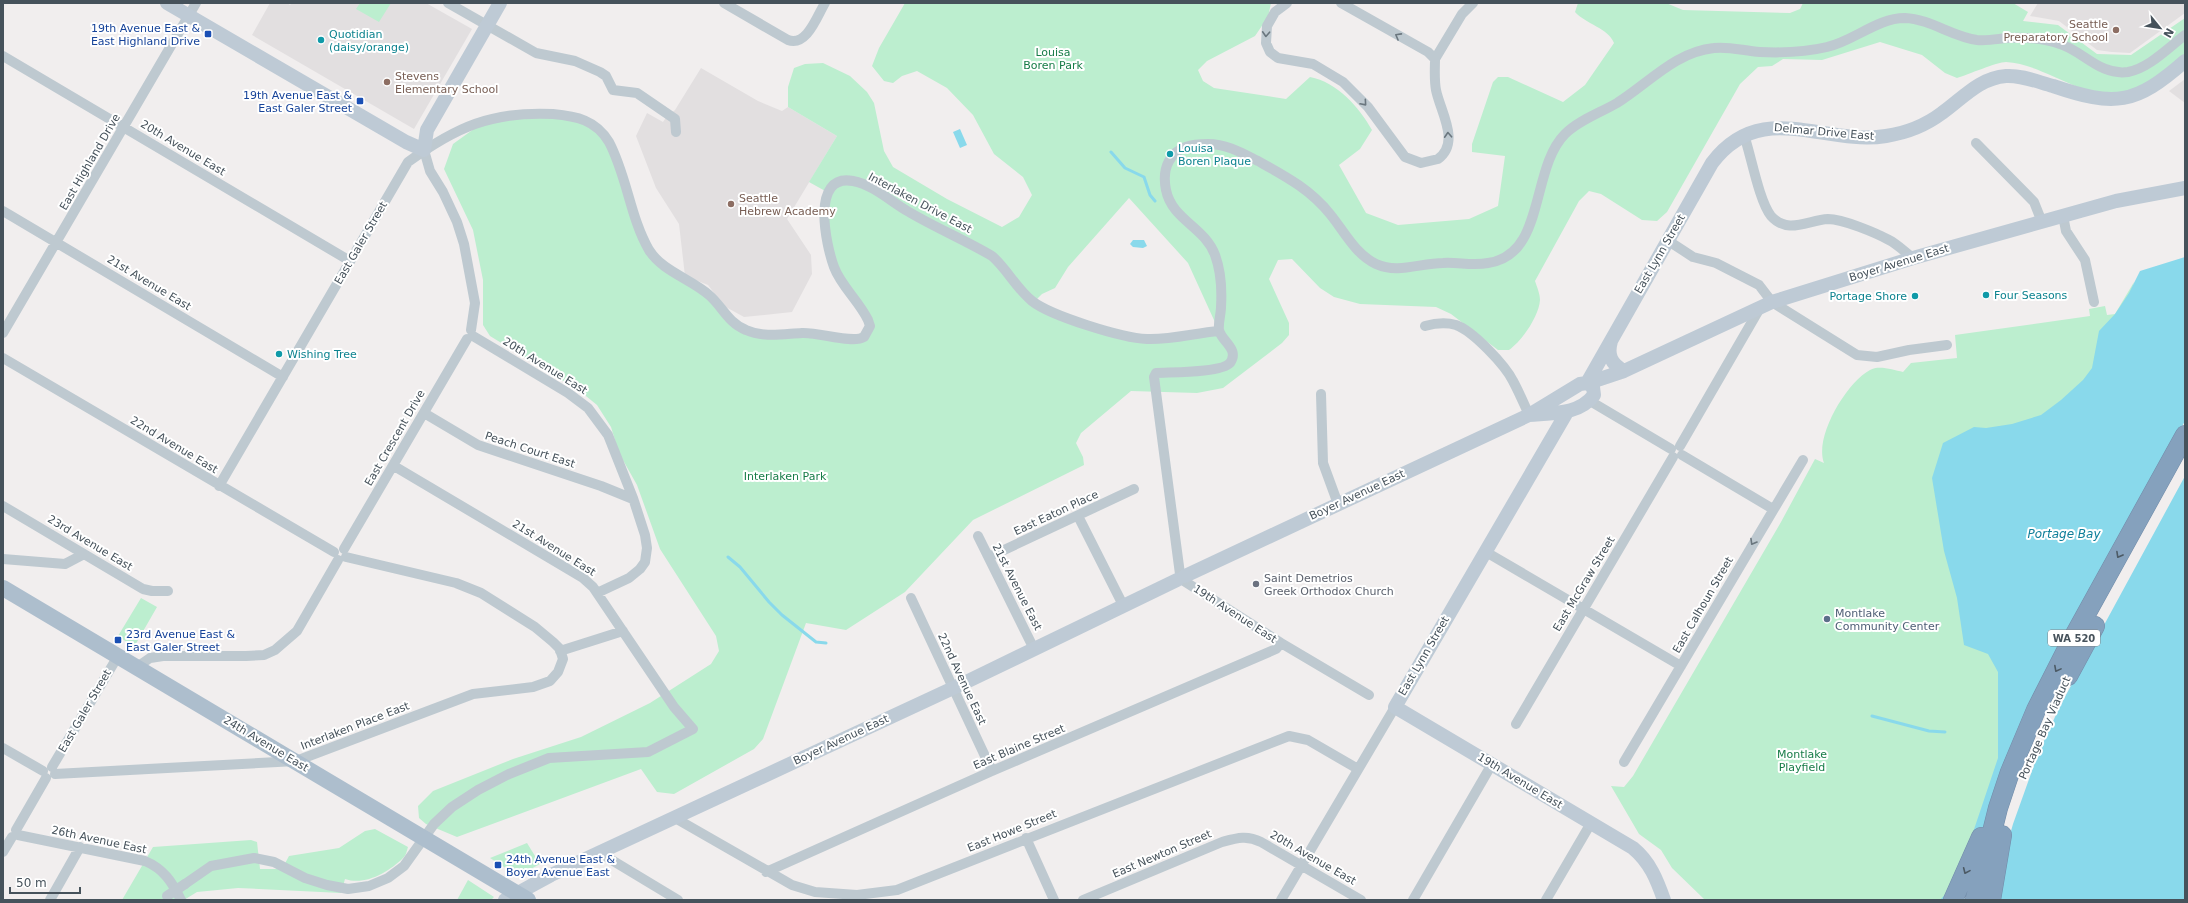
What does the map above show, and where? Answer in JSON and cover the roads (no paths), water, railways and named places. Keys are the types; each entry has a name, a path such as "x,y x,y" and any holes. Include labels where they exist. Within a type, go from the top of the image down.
{"highway":[{"name":"WA 520","path":"1976,900 1986,851 2010,772 2052,679 2185,435"},
{"name":"Portage Bay Viaduct","path":"1985,900 2003,830 2025,770 2056,698 2185,459"},
{"path":"1953,900 2010,772"},
{"path":"1991,900 2003,830"}],"main road":[{"name":"24th Avenue East","path":"3,588 425,838 517,898"}],"street":[{"path":"167,3 406,142 424,150 426,130 500,3"},
{"name":"East Highland Drive","path":"3,333 196,3"},
{"path":"448,3 536,53 575,61 600,72 606,76 613,90 636,93 674,119 676,132"},
{"path":"724,3 788,40 801,41 825,3"},
{"path":"1287,3 1275,12 1267,26 1266,43 1270,52 1278,58 1313,64 1338,78 1368,107 1401,153 1410,160 1421,163 1438,160 1448,147 1447,124 1436,89 1435,59 1462,14 1473,3"},
{"path":"1341,3 1428,52 1435,59"},
{"path":"1182,578 1155,390 1156,373 1208,370 1225,366 1232,358 1233,353 1219,331 1221,285 1215,253 1208,242 1174,210 1168,200 1164,184 1166,170 1170,158 1181,148 1208,144 1233,149 1289,178 1313,196 1327,210 1359,252 1378,265 1391,268 1435,263 1490,263 1508,257 1523,240 1536,209 1543,174 1548,158 1564,134 1573,127 1622,100 1677,60 1704,50 1720,47 1757,52 1814,50 1833,46 1886,22 1908,18 1963,37 1981,40 2020,37 2056,42 2066,46 2101,67 2125,72 2139,68 2155,59 2185,35"},
{"name":"20th Avenue East","path":"3,56 350,262"},
{"name":"Delmar Drive East","path":"1744,135 1776,127 1859,137 1896,134 1932,120 1978,85 1990,79 2006,76 2025,78 2097,99 2119,99 2149,90 2185,62"},
{"name":"Interlaken Drive East","path":"424,150 468,126 489,118 529,113 572,115 584,119 594,125 608,142 636,219 653,256 709,295 734,324 746,330 758,333 769,335 807,333 859,340 868,332 870,326 863,310 834,268 824,214 824,203 827,192 833,185 843,181 853,181 878,192 909,213 992,256 1002,265 1018,288 1034,302 1067,318 1127,336 1145,339 1219,331"},
{"path":"1744,135 1764,204 1772,217 1778,221 1797,227 1828,219 1840,221 1889,240 1913,258"},
{"name":"East Lynn Street","path":"1588,383 1611,339 1712,163 1725,148 1744,135"},
{"path":"1976,144 2034,202 2042,222"},
{"name":"East Galer Street","path":"219,486 408,162 424,150"},
{"name":"East Crescent Drive","path":"138,667 150,658 163,656 264,655 275,650 297,631 340,554 394,466 470,335 475,303 464,244 457,222 443,192 430,171 424,150"},
{"name":"Boyer Avenue East","path":"517,898 600,852 1124,607 1338,504 1529,415 1580,384 1588,383 1624,371 1766,305 1913,258 2116,201 2185,188"},
{"name":"21st Avenue East","path":"3,211 283,377"},
{"path":"2063,216 2066,231 2085,260 2094,302"},
{"path":"1667,240 1693,257 1716,263 1759,285 1766,305 1857,356 1877,357 1909,350 1947,345"},
{"name":"East McGraw Street","path":"1516,724 1676,452 1766,305"},
{"path":"1425,326 1437,323 1458,326 1479,341 1494,355 1513,380 1529,415"},
{"name":"20th Avenue East","path":"470,335 568,393 588,408 600,422 608,435 633,499"},
{"path":"1611,339 1609,350 1610,359 1618,368 1624,371"},
{"name":"22nd Avenue East","path":"3,358 219,486 340,554 456,583 481,593 535,627 553,642 560,651"},
{"name":"Boyer Avenue East","path":"1529,415 1566,412 1590,400 1624,371"},
{"path":"1588,383 1595,391 1590,400 1773,509"},
{"path":"1320,394 1323,463 1338,504"},
{"path":"1558,396 1556,400 1557,407 1566,412"},
{"name":"East Lynn Street","path":"1281,900 1486,552 1566,412"},
{"name":"Peach Court East","path":"424,413 478,445 602,486 633,499"},
{"name":"East Calhoun Street","path":"1624,762 1803,460"},
{"name":"21st Avenue East","path":"394,466 583,578 597,594 674,706 693,729 657,748 641,754 556,757 525,767 491,783 458,803 434,824 425,838"},
{"name":"East Eaton Place","path":"989,558 1134,489"},
{"path":"597,594 629,578 640,569 645,562 647,548 645,535 633,499"},
{"name":"23rd Avenue East","path":"3,506 143,589 152,591 168,590"},
{"path":"1078,516 1124,607"},
{"name":"21st Avenue East","path":"978,536 1034,649"},
{"path":"1486,552 1681,666"},
{"path":"3,559 65,564 84,554"},
{"name":"19th Avenue East","path":"1182,578 1281,643 1369,695"},
{"name":"22nd Avenue East","path":"911,598 992,771"},
{"path":"560,651 623,631"},
{"name":"East Blaine Street","path":"766,872 992,771 1276,649 1281,643"},
{"name":"Interlaken Place East","path":"49,773 296,761 473,694 532,687 550,681 558,672 562,659 560,651"},
{"name":"East Galer Street","path":"3,852 15,834 118,656"},
{"name":"19th Avenue East","path":"1395,707 1633,848 1643,857 1653,871 1664,900"},
{"name":"East Howe Street","path":"675,818 766,872 792,885 815,892 857,895 897,890 1026,838 1289,736 1300,736 1358,769"},
{"path":"3,748 49,773"},
{"path":"1413,900 1492,764"},
{"path":"1546,900 1591,823"},
{"name":"26th Avenue East","path":"15,834 80,847 152,864 168,877 181,900"},
{"name":"East Newton Street","path":"1084,900 1222,842 1240,837 1252,838"},
{"path":"164,898 211,866 254,858 274,862 305,878 327,885 348,889 363,888 380,882 399,870 410,860 425,838"},
{"path":"1026,838 1054,900"},
{"name":"20th Avenue East","path":"1252,838 1361,900"},
{"path":"50,900 80,847"},
{"path":"600,852 678,900"}],"water":[{"path":"960,129 967,145 960,148 953,132"},
{"path":"1133,240 1144,240 1147,246 1143,248 1133,247 1130,244"},
{"name":"Portage Bay","path":"2185,257 2185,900 1940,900 1956,883 1998,758 1998,672 1988,654 1964,645 1957,598 1944,551 1932,478 1943,443 1974,427 1986,428 2012,424 2041,415 2061,400 2083,380 2092,368 2099,331 2115,314 2129,293 2140,271"}],"waterway":[{"path":"1111,152 1125,168 1144,177 1150,195 1155,201"},
{"path":"728,557 740,567 769,602 782,615 816,642 826,643"},
{"path":"1872,716 1929,731 1945,732"}],"place":[{"name":"Seattle Preparatory School","path":"2116,30"},
{"name":"19th Avenue East & East Highland Drive","path":"208,34"},
{"name":"Quotidian (daisy/orange)","path":"321,40"},
{"name":"Stevens Elementary School","path":"387,82"},
{"name":"19th Avenue East & East Galer Street","path":"360,101"},
{"name":"Louisa Boren Plaque","path":"1170,154"},
{"name":"Seattle Hebrew Academy","path":"731,204"},
{"name":"Four Seasons","path":"1986,295"},
{"name":"Portage Shore","path":"1915,296"},
{"name":"Wishing Tree","path":"279,354"},
{"name":"Saint Demetrios Greek Orthodox Church","path":"1256,584"},
{"name":"Montlake Community Center","path":"1827,619"},
{"name":"23rd Avenue East & East Galer Street","path":"118,640"},
{"name":"24th Avenue East & Boyer Avenue East","path":"498,865"}],"park label":[{"name":"Louisa Boren Park","path":"1053,58"},
{"name":"Interlaken Park","path":"785,476"},
{"name":"Montlake Playfield","path":"1802,760"}]}
